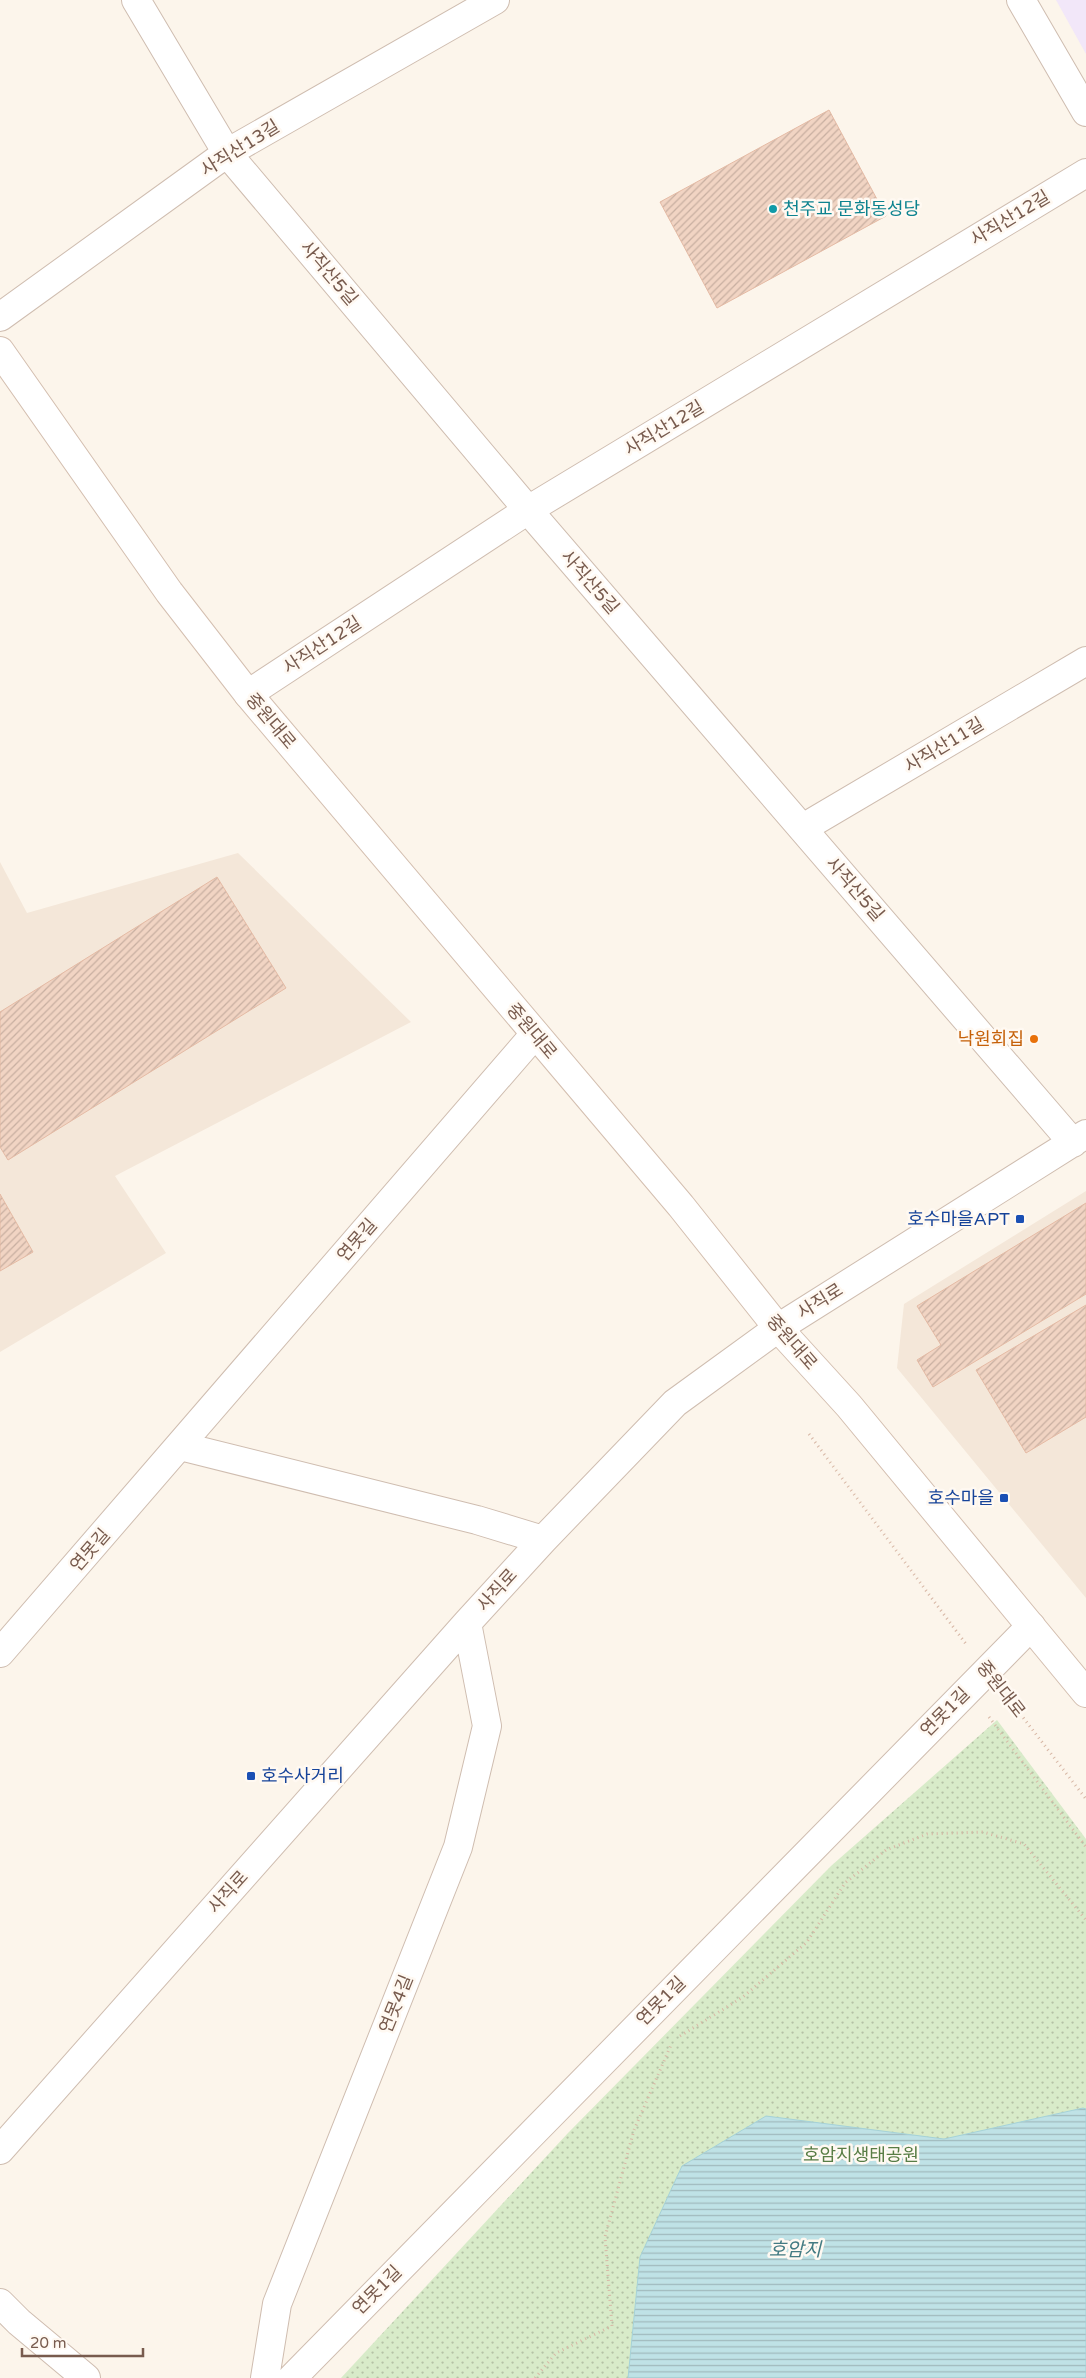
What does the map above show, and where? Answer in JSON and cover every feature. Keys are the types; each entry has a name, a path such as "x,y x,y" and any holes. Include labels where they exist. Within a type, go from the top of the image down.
{"street":[{"name":"사직산5길","path":"136,0 228,152 528,510 803,828 1080,1138"},
{"name":"사직산13길","path":"0,317 228,152 495,0"},
{"path":"1021,0 1086,112"},
{"name":"사직산12길","path":"248,694 528,510 1086,172"},
{"name":"중원대로","path":"0,351 169,592 248,694 681,1206 778,1328 849,1406 1086,1693"},
{"name":"사직산11길","path":"803,828 1086,661"},
{"name":"연못길","path":"0,1654 535,1034"},
{"name":"사직로","path":"0,2150 467,1623 543,1540 674,1403 778,1328 1080,1138"},
{"path":"180,1446 467,1517 543,1540"},
{"name":"연못4길","path":"265,2378 277,2304 458,1847 487,1726 467,1623"},
{"name":"연못1길","path":"292,2378 1031,1626"},
{"path":"0,2303 19,2322 86,2378"}],"path":[{"name":"중원대로","path":"810,1434 977,1679 1086,1800"},
{"path":"977,1679 1086,1847"},
{"path":"535,2378 556,2353 612,2326 605,2237 634,2130 674,2040 744,1997 807,1942 845,1883 886,1850 928,1834 983,1832 1024,1844 1086,1920"}],"shaded area":[{"path":"1056,0 1086,0 1086,54"},
{"path":"238,853 411,1022 115,1176 166,1253 0,1352 0,862 27,913"},
{"path":"1086,1191 1086,1598 897,1368 904,1304"}],"green space":[{"name":"호암지생태공원","path":"997,1720 1086,1839 1086,2378 341,2378 568,2133 831,1866"}],"water":[{"name":"호암지","path":"1083,2108 1086,2109 1086,2378 628,2378 640,2257 682,2166 766,2116 944,2139"}],"building":[{"name":"천주교 문화동성당","path":"829,110 886,216 717,308 660,202"},
{"path":"217,877 286,988 8,1160 0,1147 0,1012"},
{"path":"0,1194 33,1252 0,1271"},
{"path":"1086,1203 1086,1294 933,1387 917,1360 941,1345 917,1306"},
{"path":"1086,1305 1086,1417 1026,1453 976,1370"}],"place":[{"name":"천주교 문화동성당","path":"773,209"},
{"name":"낙원회집","path":"1034,1039"},
{"name":"호수마을APT","path":"1020,1219"},
{"name":"호수마을","path":"1004,1498"},
{"name":"호수사거리","path":"251,1776"}]}
